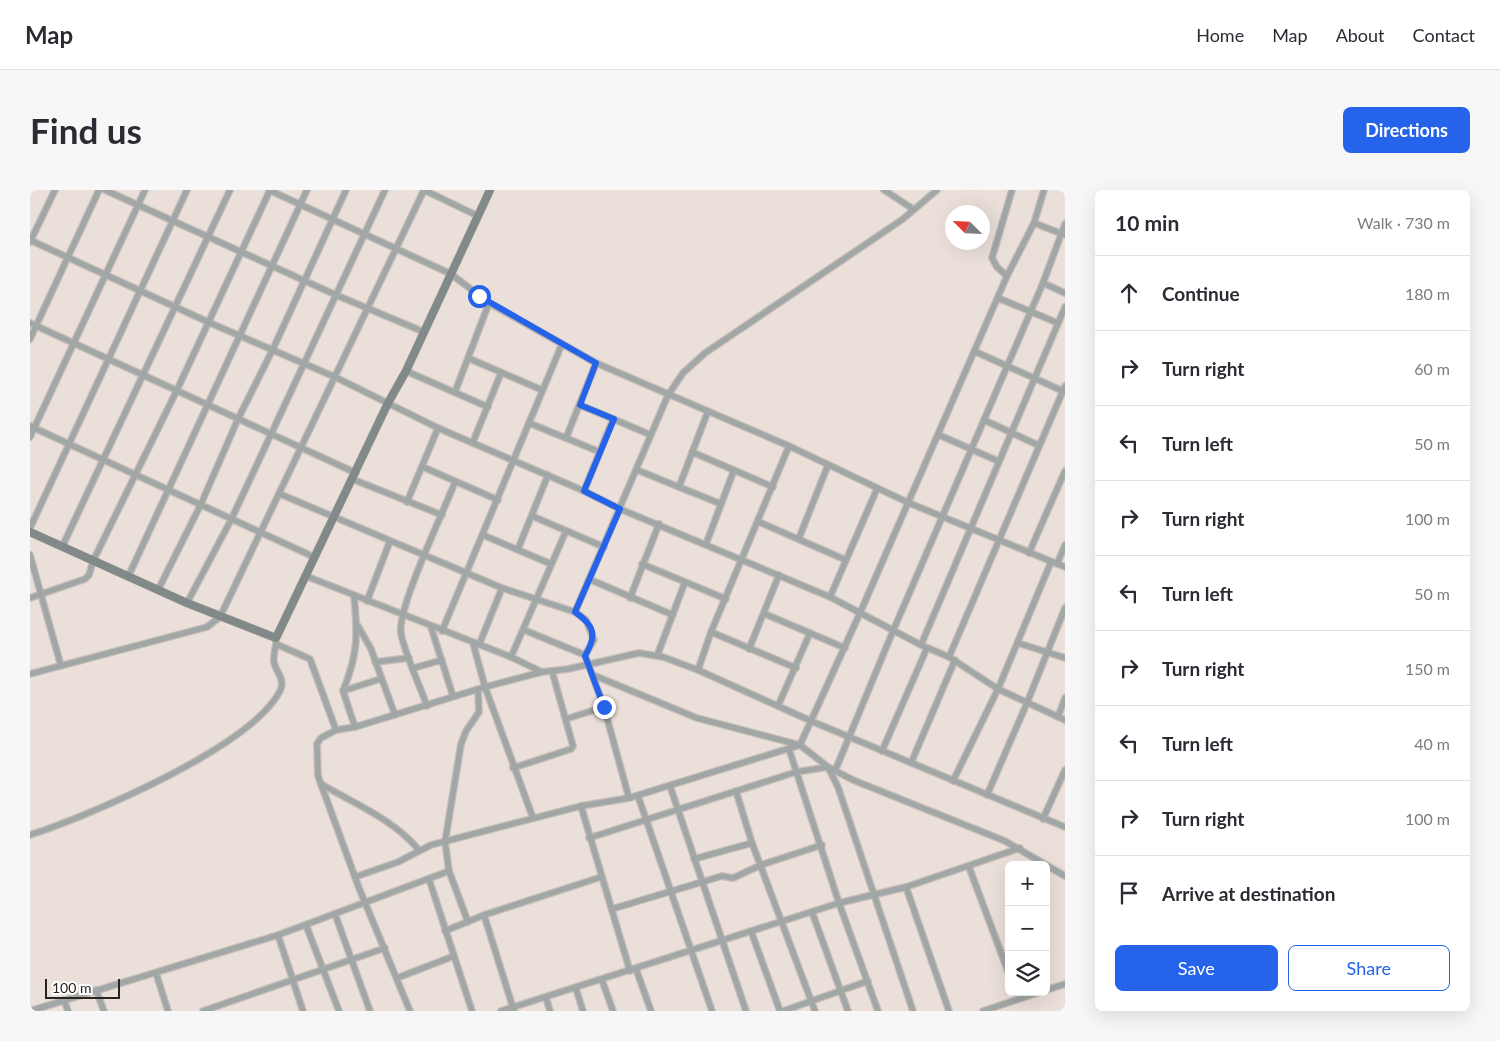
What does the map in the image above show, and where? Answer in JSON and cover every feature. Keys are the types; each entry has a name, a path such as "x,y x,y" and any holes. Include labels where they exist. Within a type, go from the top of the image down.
{"street":[{"path":"55,190 30,241 68,256 208,322 240,334 335,377 438,428 584,491 620,509 830,597 860,614 952,659 998,689 1065,720"},
{"path":"30,339 33,324 99,190"},
{"path":"105,190 207,238 424,332"},
{"path":"30,437 32,427 74,345 145,190"},
{"path":"187,190 30,530 62,547 187,604 276,641 310,659 336,730"},
{"path":"62,547 230,190"},
{"path":"30,598 88,578 93,561 137,474 270,190 451,274 489,303 596,363 790,446 877,489 942,518 1065,567"},
{"path":"128,577 307,190"},
{"path":"158,590 201,504 238,419 273,349 303,280 346,190"},
{"path":"187,604 231,520 385,190"},
{"path":"30,674 207,626 220,617 302,448 366,307 424,190 478,216"},
{"path":"30,835 160,780 219,747 252,723 274,699 282,686 282,680 274,661 276,641 388,403 406,371 490,190"},
{"path":"884,190 913,209"},
{"path":"575,612 668,395 683,373 705,353 904,219 913,209 937,190"},
{"path":"1007,276 997,267 992,258 1012,190"},
{"path":"355,877 398,862 419,850 445,842 581,806 638,796 800,745 939,436 1007,276 1034,223 1044,190"},
{"path":"1034,223 1064,234"},
{"path":"835,771 893,630 1064,234 1065,224"},
{"path":"1043,283 1065,293"},
{"path":"998,298 1058,322"},
{"path":"456,392 489,303"},
{"path":"921,645 1010,432 1065,307"},
{"path":"33,324 74,345 302,448 407,502 442,515"},
{"path":"442,631 562,344"},
{"path":"911,763 1038,445 1064,389 976,352"},
{"path":"468,358 542,390"},
{"path":"566,438 596,363"},
{"path":"406,371 488,406"},
{"path":"473,442 501,373"},
{"path":"580,405 651,435"},
{"path":"679,487 708,411"},
{"path":"584,491 614,419"},
{"path":"984,420 1038,445"},
{"path":"529,423 600,452"},
{"path":"32,427 103,458 231,520 314,557"},
{"path":"407,502 438,428"},
{"path":"939,436 998,461"},
{"path":"698,670 711,632 790,446"},
{"path":"692,452 773,487"},
{"path":"799,538 828,465"},
{"path":"423,467 498,500"},
{"path":"637,470 720,504"},
{"path":"706,544 734,470"},
{"path":"1028,553 1065,471"},
{"path":"518,549 548,475"},
{"path":"427,706 400,632 402,615 455,482"},
{"path":"830,597 877,489"},
{"path":"280,494 502,588 575,612 586,620 594,634 594,640 585,656"},
{"path":"532,516 604,547"},
{"path":"759,522 846,560"},
{"path":"630,598 659,524"},
{"path":"511,657 566,531"},
{"path":"483,535 551,564"},
{"path":"367,601 390,541"},
{"path":"954,780 998,689 1054,563 1065,545"},
{"path":"30,558 61,666"},
{"path":"642,564 726,599"},
{"path":"749,649 779,575"},
{"path":"306,576 511,657 542,672"},
{"path":"590,580 673,616"},
{"path":"657,656 685,582"},
{"path":"502,588 476,644 485,686 513,768 533,818"},
{"path":"354,596 357,647 352,668 343,691 355,727"},
{"path":"987,795 1027,703 1065,608"},
{"path":"764,614 845,648"},
{"path":"357,624 375,662 395,715"},
{"path":"1058,624 1065,627"},
{"path":"431,627 453,696"},
{"path":"524,630 585,656 604,707 629,798"},
{"path":"711,632 796,668"},
{"path":"778,706 810,633"},
{"path":"1018,642 1046,654 1065,658"},
{"path":"882,751 927,648"},
{"path":"410,1011 364,901 320,784 318,744 321,738 336,730 355,727 427,706 485,686 542,672 634,654 657,656 698,670 811,721 1065,827"},
{"path":"375,662 409,658"},
{"path":"414,668 442,660"},
{"path":"513,768 571,749 573,744 552,671"},
{"path":"593,675 697,718 800,745 835,771 1020,848 1065,876"},
{"path":"343,691 380,679"},
{"path":"468,922 449,871 445,842 461,744 466,731 479,712 478,690"},
{"path":"1058,717 1065,698"},
{"path":"566,719 604,707"},
{"path":"789,749 822,845 839,902 878,1011"},
{"path":"589,838 796,772 828,767"},
{"path":"828,767 838,787 913,1011"},
{"path":"1043,819 1065,770"},
{"path":"320,784 378,816 411,840 419,850"},
{"path":"670,786 746,1011"},
{"path":"736,791 752,843 815,1011"},
{"path":"638,796 712,1011"},
{"path":"581,806 612,910 633,970 651,1011"},
{"path":"694,859 752,843"},
{"path":"612,910 722,876 733,878 761,865 822,845"},
{"path":"501,1011 576,989 722,939 839,902 875,896 906,887 1020,848"},
{"path":"969,867 1005,963"},
{"path":"30,1011 278,935 364,901 449,871"},
{"path":"445,931 484,915 601,877"},
{"path":"429,879 472,1011"},
{"path":"906,887 949,1011"},
{"path":"812,912 848,1011"},
{"path":"335,914 370,1011"},
{"path":"484,915 513,1009"},
{"path":"306,925 339,1011"},
{"path":"752,930 781,1011 868,982"},
{"path":"278,935 303,1011"},
{"path":"203,1011 385,948"},
{"path":"397,978 454,956"},
{"path":"156,973 168,1011"},
{"path":"602,980 613,1011"},
{"path":"1050,989 1065,984"},
{"path":"576,989 583,1011"},
{"path":"96,990 104,1011"},
{"path":"983,1011 1027,996"},
{"path":"546,998 550,1011"},
{"path":"64,1000 68,1011"}],"route":[{"path":"479,296 596,363 580,405 614,419 584,491 620,509 575,612 586,620 594,634 594,640 585,656 604,707"}]}
